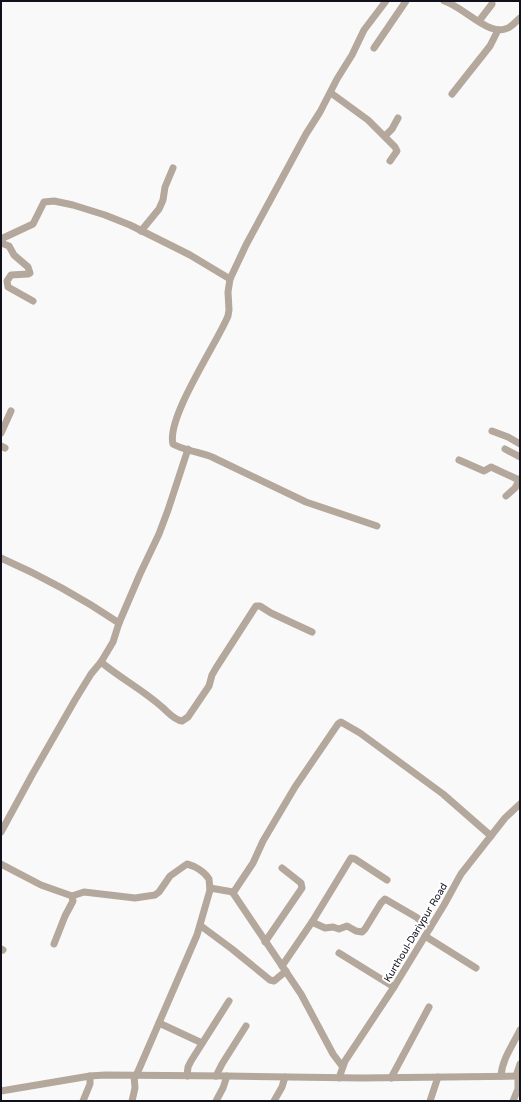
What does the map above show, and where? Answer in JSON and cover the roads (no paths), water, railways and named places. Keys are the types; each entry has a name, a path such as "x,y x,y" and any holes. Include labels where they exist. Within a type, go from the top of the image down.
{"street":[{"path":"377,526 306,502 225,463 188,449 178,447 173,444 172,434 183,400 228,316 230,310 228,292 230,279 246,245 298,147 331,93 364,30 386,1"},
{"path":"374,48 406,1"},
{"path":"444,1 491,28 498,30 510,28 520,18"},
{"path":"479,21 492,4"},
{"path":"452,94 490,46 498,30"},
{"path":"331,93 368,120 385,136 396,149 396,153 390,161"},
{"path":"385,136 392,129 398,118"},
{"path":"141,231 159,209 163,200 165,187 173,168"},
{"path":"1,239 32,224 42,203 48,201 81,208 111,218 190,255 230,279"},
{"path":"1,243 9,246 14,255 30,270 30,273 28,274 11,275 7,281 8,287 33,301"},
{"path":"1,433 11,411"},
{"path":"492,431 508,437 520,444"},
{"path":"1,832 3,823 75,700 113,642 119,623 159,534 188,449"},
{"path":"505,449 520,457"},
{"path":"459,460 484,471 491,467 520,479 515,488 506,496"},
{"path":"1,558 44,578 73,594 119,623"},
{"path":"101,662 159,704 175,718 182,721 188,717 209,686 216,668 256,606 260,606 271,613 312,632"},
{"path":"233,892 253,863 261,844 295,787 340,722 360,733 443,794 491,836"},
{"name":"Kurthoul-Dariypur Road","path":"339,1078 342,1066 394,987 461,874 505,818 520,804"},
{"path":"200,926 232,949 270,980 274,981 284,968 352,858 387,880"},
{"path":"1,864 41,885 72,896 84,892 136,898 155,895 159,892 170,876 187,864 191,865 208,877 210,888 200,926 159,1024 134,1078 134,1093 132,1101"},
{"path":"265,942 302,888 301,883 282,868"},
{"path":"210,888 233,892"},
{"path":"233,892 234,896 308,1005 333,1054 342,1066"},
{"path":"54,944 65,916 73,901 72,896"},
{"path":"312,922 326,928 333,927 339,929 347,926 356,931 362,932 385,899 410,913 430,928"},
{"path":"425,936 476,968"},
{"path":"339,953 394,987"},
{"path":"187,1076 189,1064 229,1001"},
{"path":"391,1078 429,1007"},
{"path":"159,1024 202,1043"},
{"path":"216,1076 246,1026"},
{"path":"501,1076 505,1060 520,1030"},
{"path":"514,1101 518,1089 520,1064"},
{"path":"84,1101 90,1084 90,1076"},
{"path":"1,1090 90,1076 134,1078 227,1076 391,1078 518,1076"},
{"path":"216,1101 227,1076"},
{"path":"274,1101 282,1087 285,1077"},
{"path":"430,1101 438,1077"}]}
